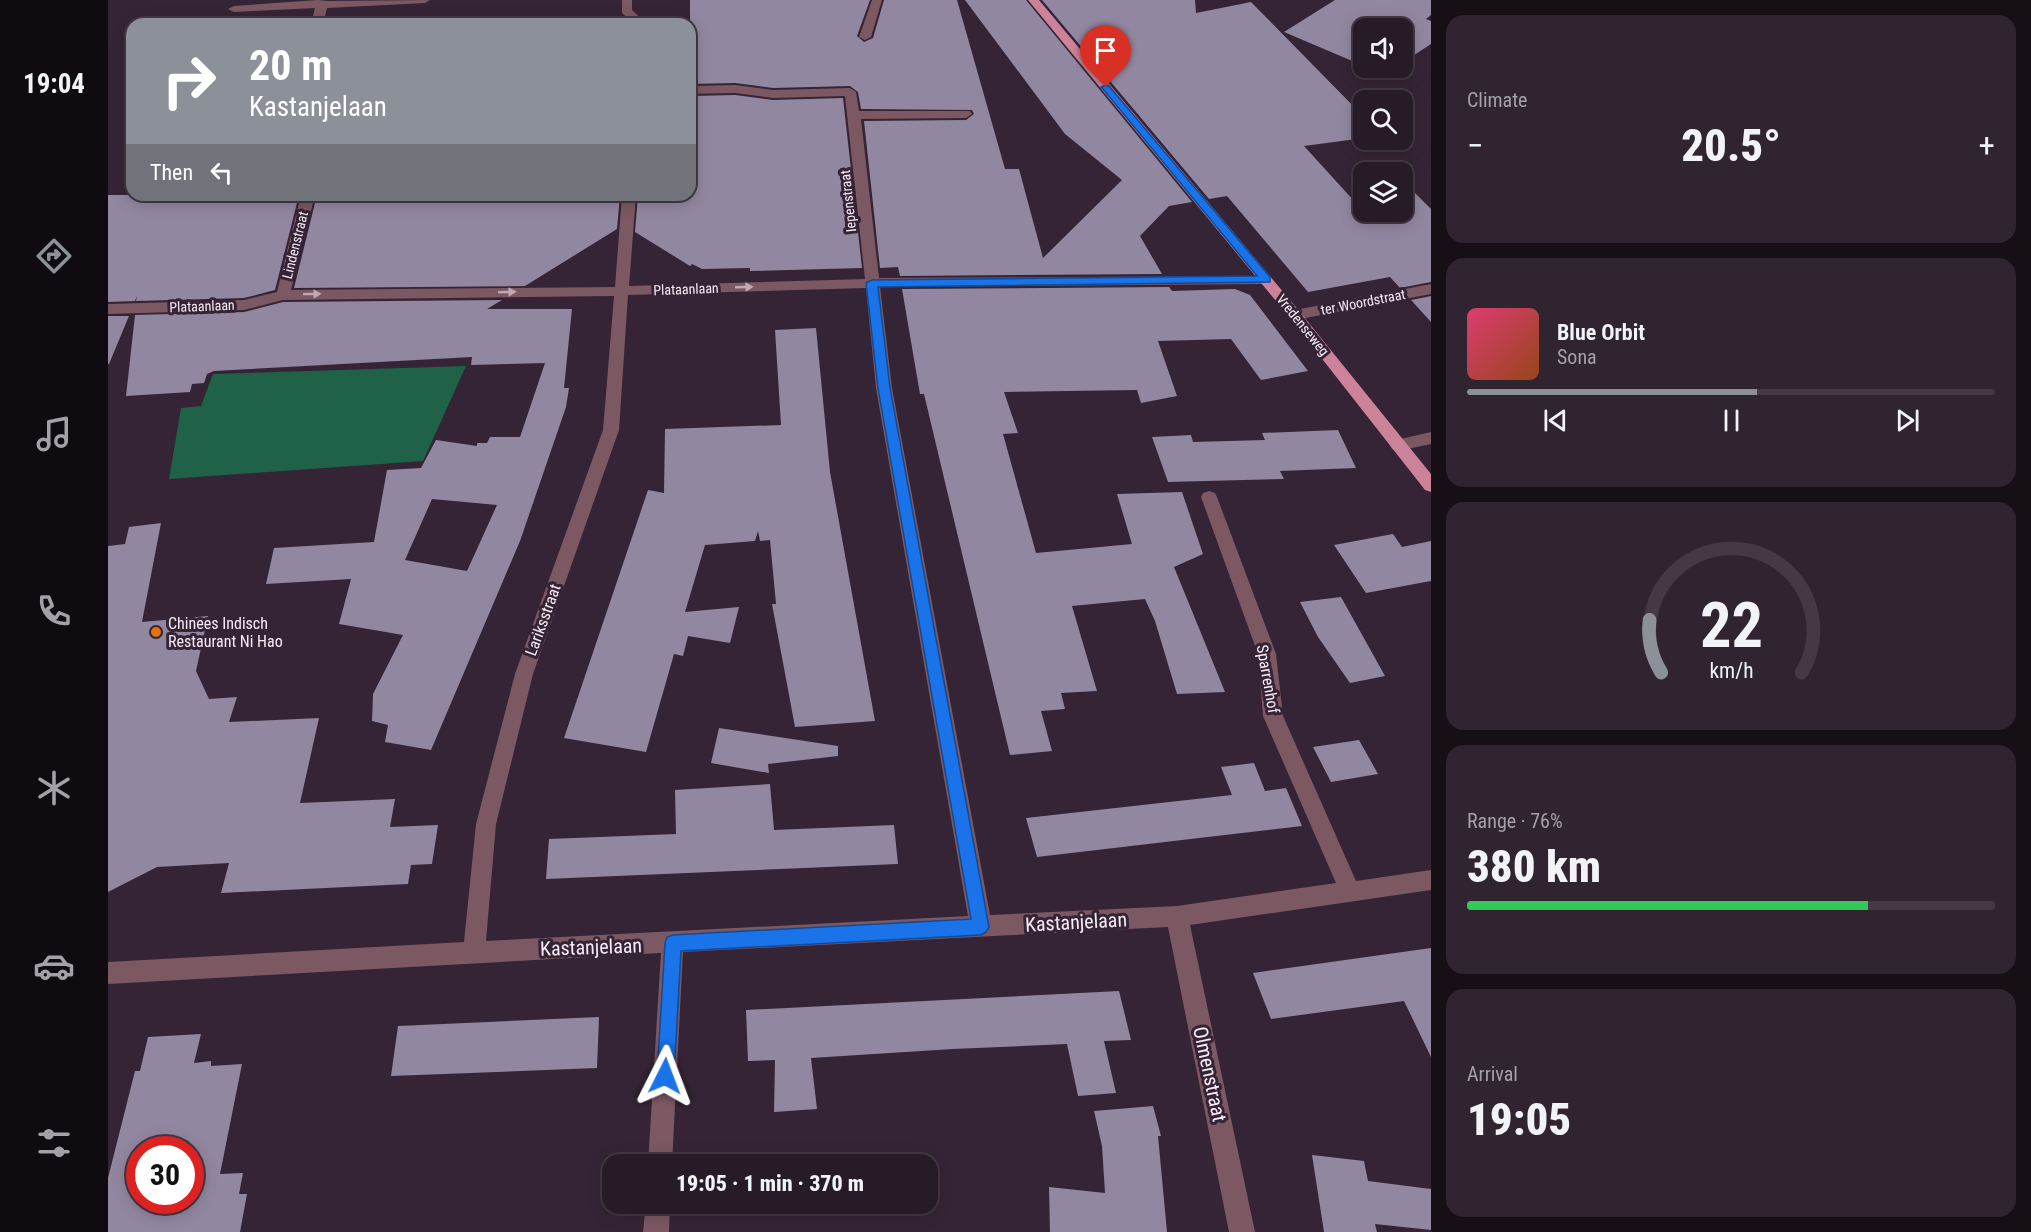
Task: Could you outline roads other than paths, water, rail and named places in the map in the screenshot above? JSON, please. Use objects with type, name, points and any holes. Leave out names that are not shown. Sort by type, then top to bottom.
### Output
[{"type":"main road","name":"Vredenseweg","points":[[1033,0],[1295,315],[1431,486]]},
{"type":"street","points":[[234,9],[323,2],[425,0]]},
{"type":"street","points":[[627,0],[626,11],[634,18]]},
{"type":"street","points":[[865,37],[877,0]]},
{"type":"street","points":[[319,18],[323,2]]},
{"type":"street","name":"Iepenstraat","points":[[696,90],[735,89],[773,94],[850,92],[884,388],[981,927]]},
{"type":"street","points":[[854,115],[966,114]]},
{"type":"street","name":"Lindenstraat","points":[[282,295],[306,201]]},
{"type":"street","name":"Lariksstraat","points":[[474,952],[486,824],[524,674],[611,430],[629,201]]},
{"type":"street","name":"Plataanlaan","points":[[108,309],[244,305],[282,295],[622,291],[872,283],[1266,280]]},
{"type":"street","name":"ter Woordstraat","points":[[1295,315],[1431,289]]},
{"type":"street","points":[[1398,445],[1431,438]]},
{"type":"street","name":"Sparrenhof","points":[[1209,497],[1267,654],[1272,716],[1350,891]]},
{"type":"street","name":"Kastanjelaan","points":[[108,973],[1177,916],[1431,880]]},
{"type":"street","name":"Olmenstraat","points":[[1177,916],[1242,1232]]},
{"type":"street","points":[[661,1154],[673,943]]},
{"type":"street","points":[[656,1232],[657,1214]]},
{"type":"place","name":"Chinees Indisch Restaurant Ni Hao","points":[[156,632]]}]
